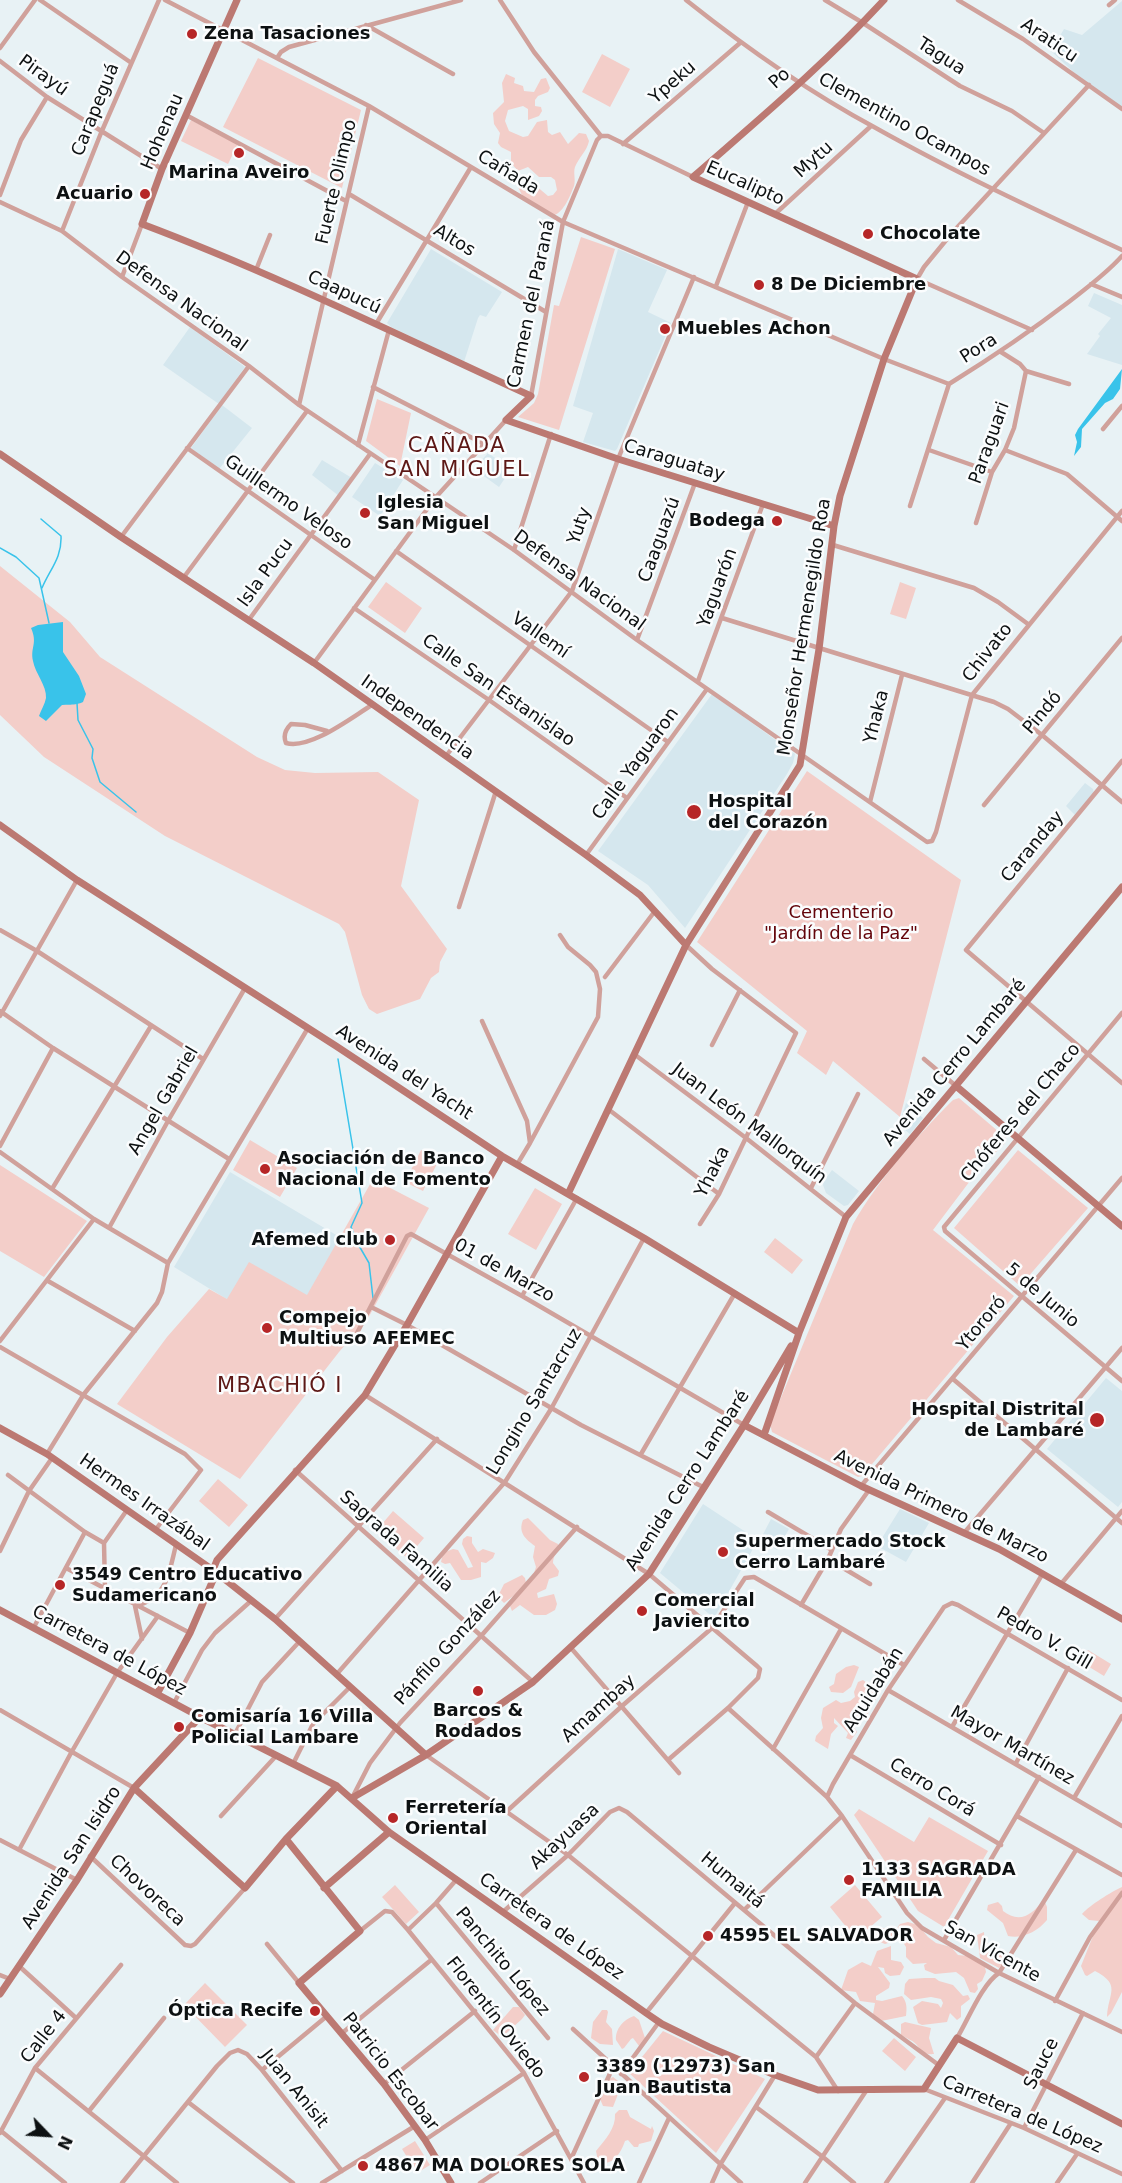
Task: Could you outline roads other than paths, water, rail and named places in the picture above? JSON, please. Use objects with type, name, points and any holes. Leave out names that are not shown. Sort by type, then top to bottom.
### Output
[{"type":"street","points":[[0,48],[35,0]]},
{"type":"street","points":[[40,0],[130,62]]},
{"type":"street","name":"Carapeguá","points":[[62,231],[130,62],[159,0]]},
{"type":"street","name":"Cañada","points":[[165,0],[369,106],[562,222],[949,384]]},
{"type":"street","name":"Hohenau","points":[[123,278],[162,169],[237,0]]},
{"type":"street","points":[[277,58],[289,47],[461,0]]},
{"type":"street","points":[[500,0],[541,61],[602,136]]},
{"type":"street","name":"Clementino Ocampos","points":[[686,0],[740,43],[871,126],[993,189],[1122,250]]},
{"type":"street","name":"Tagua","points":[[825,0],[863,22],[960,86],[1012,111],[1044,133]]},
{"type":"street","name":"Po","points":[[693,177],[800,82],[884,0]]},
{"type":"street","name":"Araticu","points":[[958,0],[1023,39],[1122,109]]},
{"type":"street","points":[[1109,5],[1115,0]]},
{"type":"street","points":[[365,25],[453,74]]},
{"type":"street","name":"Ypeku","points":[[623,144],[740,43]]},
{"type":"street","name":"Pirayú","points":[[0,61],[47,97],[101,133],[162,169]]},
{"type":"street","name":"Monseñor Hermenegildo Roa","points":[[568,1194],[686,945],[800,765],[819,649],[834,526],[842,488],[884,358],[917,279],[952,233],[1089,85]]},
{"type":"street","points":[[0,195],[21,140],[47,97]]},
{"type":"street","name":"Fuerte Olimpo","points":[[298,405],[369,106]]},
{"type":"street","points":[[186,115],[346,201]]},
{"type":"street","name":"Mytu","points":[[775,214],[871,126]]},
{"type":"street","name":"Eucalipto","points":[[602,136],[608,136],[693,177],[1032,330]]},
{"type":"street","name":"Carmen del Paraná","points":[[314,663],[435,497],[531,396],[562,222],[597,140],[602,136]]},
{"type":"street","points":[[376,324],[471,167]]},
{"type":"street","name":"Altos","points":[[349,194],[546,312]]},
{"type":"street","name":"Defensa Nacional","points":[[0,202],[62,231],[123,278],[249,366],[298,405],[514,550],[637,640],[923,840],[932,841]]},
{"type":"street","points":[[716,286],[748,202]]},
{"type":"street","name":"Caapucú","points":[[142,224],[324,299],[531,396]]},
{"type":"street","points":[[256,270],[270,235]]},
{"type":"street","name":"Pora","points":[[909,506],[949,384],[1032,330],[1091,284],[1122,256]]},
{"type":"street","name":"Yuty","points":[[446,756],[572,591],[618,459],[694,277]]},
{"type":"street","points":[[1091,284],[1122,297]]},
{"type":"street","points":[[358,445],[389,330]]},
{"type":"street","points":[[1001,352],[1020,363],[1026,371],[1069,384]]},
{"type":"street","points":[[121,537],[249,366]]},
{"type":"street","name":"Paraguari","points":[[976,523],[992,472],[1014,428],[1026,371]]},
{"type":"street","points":[[374,387],[484,444]]},
{"type":"street","points":[[1103,429],[1122,406]]},
{"type":"street","points":[[184,577],[307,411]]},
{"type":"street","name":"Caraguatay","points":[[507,420],[618,459],[834,526]]},
{"type":"street","points":[[514,550],[551,434]]},
{"type":"street","name":"Guillermo Veloso","points":[[187,448],[375,580]]},
{"type":"street","points":[[929,450],[992,472]]},
{"type":"street","points":[[1005,450],[1067,474],[1120,519]]},
{"type":"street","name":"Independencia","points":[[0,454],[121,537],[314,663],[627,884],[712,969],[796,1034]]},
{"type":"street","name":"Isla Pucu","points":[[248,621],[370,454]]},
{"type":"street","name":"Caaguazú","points":[[637,640],[695,483]]},
{"type":"street","name":"Yaguarón","points":[[698,681],[763,504]]},
{"type":"street","name":"Chivato","points":[[932,841],[972,695],[1028,624],[1120,519],[1122,511]]},
{"type":"street","points":[[833,545],[974,588],[1028,624]]},
{"type":"street","name":"Vallemí","points":[[396,551],[668,742]]},
{"type":"street","name":"Calle San Estanislao","points":[[354,608],[627,798]]},
{"type":"street","points":[[722,618],[972,695],[1008,709],[1122,802]]},
{"type":"street","name":"Pindó","points":[[984,805],[1122,638]]},
{"type":"street","name":"Yhaka","points":[[870,802],[902,675]]},
{"type":"street","name":"Calle Yaguaron","points":[[586,855],[707,689]]},
{"type":"street","points":[[327,731],[291,724],[285,733],[285,740],[292,745],[318,739],[327,731],[372,705]]},
{"type":"street","name":"Caranday","points":[[1026,1001],[966,950],[1122,761]]},
{"type":"street","points":[[459,907],[496,791]]},
{"type":"street","name":"Avenida del Yacht","points":[[0,825],[77,880],[502,1156],[577,1198],[799,1333]]},
{"type":"street","points":[[77,880],[1,1013],[230,1159]]},
{"type":"street","name":"Avenida Cerro Lambaré","points":[[764,1435],[799,1333],[846,1217],[1122,887]]},
{"type":"street","points":[[605,977],[655,910]]},
{"type":"street","points":[[0,930],[37,951],[203,1059]]},
{"type":"street","points":[[518,1163],[598,1017],[600,989],[596,972],[568,947],[560,935]]},
{"type":"street","name":"Angel Gabriel","points":[[109,1228],[203,1059],[246,988]]},
{"type":"street","points":[[712,1045],[740,990]]},
{"type":"street","points":[[1026,1001],[1122,1083]]},
{"type":"street","name":"Chóferes del Chaco","points":[[945,1231],[945,1223],[1122,1013]]},
{"type":"street","points":[[482,1021],[527,1121],[530,1143]]},
{"type":"street","points":[[52,1188],[151,1026]]},
{"type":"street","points":[[0,1551],[29,1491],[84,1394],[157,1304],[162,1293],[168,1263],[308,1028]]},
{"type":"street","name":"Yhaka","points":[[700,1224],[718,1194],[796,1034]]},
{"type":"street","points":[[0,1146],[53,1048]]},
{"type":"street","name":"Juan León Mallorquín","points":[[634,1054],[746,1137],[846,1217]]},
{"type":"street","points":[[924,1059],[1122,1226]]},
{"type":"street","points":[[811,1188],[858,1094]]},
{"type":"street","points":[[608,1109],[718,1194]]},
{"type":"street","points":[[0,1152],[94,1219],[168,1263]]},
{"type":"street","points":[[157,1694],[190,1634],[213,1580],[213,1570],[217,1560],[365,1395],[447,1256],[502,1156]]},
{"type":"street","name":"Ytororó","points":[[861,1486],[1122,1178]]},
{"type":"street","points":[[522,1296],[577,1198]]},
{"type":"street","points":[[0,1341],[94,1219]]},
{"type":"street","name":"5 de Junio","points":[[945,1231],[1122,1381]]},
{"type":"street","name":"01 de Marzo","points":[[357,1333],[407,1236],[414,1236],[744,1425]]},
{"type":"street","name":"Longino Santacruz","points":[[336,1676],[505,1482],[551,1409],[644,1238]]},
{"type":"street","points":[[48,1281],[135,1331]]},
{"type":"street","points":[[641,1454],[735,1293]]},
{"type":"street","points":[[371,1306],[551,1409],[705,1488]]},
{"type":"street","name":"Avenida Cerro Lambaré","points":[[352,1798],[426,1755],[533,1682],[649,1574],[705,1488],[799,1333]]},
{"type":"street","points":[[0,1347],[185,1454],[201,1470],[156,1529]]},
{"type":"street","points":[[964,1533],[1122,1348]]},
{"type":"street","points":[[953,1379],[1122,1523]]},
{"type":"street","points":[[365,1395],[649,1574],[760,1669],[758,1678],[728,1708],[668,1760]]},
{"type":"street","name":"Avenida Primero de Marzo","points":[[744,1425],[869,1490],[964,1533],[1043,1573],[1122,1619]]},
{"type":"street","name":"Hermes Irrazábal","points":[[0,1428],[50,1456],[213,1570],[275,1619],[395,1730],[426,1755]]},
{"type":"street","points":[[275,1619],[437,1439]]},
{"type":"street","name":"Sagrada Familia","points":[[296,1470],[533,1682]]},
{"type":"street","points":[[8,1475],[104,1544]]},
{"type":"street","points":[[869,1490],[842,1529],[801,1605],[904,1665]]},
{"type":"street","points":[[105,1589],[104,1544],[127,1510]]},
{"type":"street","points":[[1061,1584],[1122,1511]]},
{"type":"street","points":[[768,1512],[832,1550]]},
{"type":"street","name":"Pánfilo González","points":[[352,1798],[368,1767],[395,1730],[577,1527]]},
{"type":"street","points":[[34,1627],[85,1532]]},
{"type":"street","points":[[135,1606],[152,1599],[161,1591],[176,1545]]},
{"type":"street","points":[[828,1558],[870,1584]]},
{"type":"street","points":[[66,1568],[190,1634]]},
{"type":"street","points":[[952,1727],[1043,1573]]},
{"type":"street","name":"Amambay","points":[[506,1812],[712,1628],[745,1578],[750,1576],[801,1605]]},
{"type":"street","points":[[174,1703],[202,1650],[252,1600]]},
{"type":"street","name":"Pedro V. Gill","points":[[952,1603],[1122,1700]]},
{"type":"street","name":"Aquidabán","points":[[827,1797],[904,1665],[944,1607],[952,1603]]},
{"type":"street","points":[[135,1606],[142,1639]]},
{"type":"street","name":"Carretera de López","points":[[0,1610],[174,1703],[337,1786],[389,1832],[659,2022],[776,2075],[818,2090],[924,2089],[1011,2122],[1122,2174]]},
{"type":"street","points":[[19,1850],[70,1753],[117,1673],[158,1616]]},
{"type":"street","points":[[773,1749],[841,1629]]},
{"type":"street","points":[[235,1734],[262,1682],[300,1642]]},
{"type":"street","points":[[571,1648],[679,1773]]},
{"type":"street","points":[[1016,1763],[1068,1668]]},
{"type":"street","points":[[293,1764],[311,1727],[349,1688]]},
{"type":"street","name":"Mayor Martínez","points":[[888,1690],[1122,1826]]},
{"type":"street","name":"San Vicente","points":[[728,1708],[827,1797],[907,1913],[922,1928],[999,1973],[1122,2032]]},
{"type":"street","points":[[0,1710],[70,1753],[134,1788],[245,1888],[286,1839],[337,1786]]},
{"type":"street","points":[[1074,1798],[1122,1716]]},
{"type":"street","name":"Avenida San Isidro","points":[[0,1994],[77,1880],[134,1788],[201,1717]]},
{"type":"street","points":[[426,1755],[568,1855],[816,2057],[838,2091]]},
{"type":"street","name":"Cerro Corá","points":[[850,1755],[1001,1845]]},
{"type":"street","points":[[221,1816],[276,1756]]},
{"type":"street","points":[[944,1940],[1039,1777]]},
{"type":"street","name":"Akayuasa","points":[[504,1911],[568,1855],[610,1812],[619,1808]]},
{"type":"street","name":"Humaitá","points":[[619,1808],[627,1812],[855,2003],[940,2066]]},
{"type":"street","points":[[744,1910],[842,1816]]},
{"type":"street","points":[[1017,1816],[1122,1875]]},
{"type":"street","points":[[324,1888],[389,1832]]},
{"type":"street","points":[[267,1944],[299,1983],[360,1931],[286,1839]]},
{"type":"street","points":[[0,1840],[77,1880]]},
{"type":"street","points":[[924,2089],[987,1986],[999,1973],[1076,1850]]},
{"type":"street","name":"Chovoreca","points":[[90,1856],[185,1945],[195,1944],[245,1888]]},
{"type":"street","points":[[408,1930],[457,1879]]},
{"type":"street","points":[[1055,2001],[1090,1937],[1122,1893]]},
{"type":"street","name":"Panchito López","points":[[436,1903],[548,2038]]},
{"type":"street","points":[[646,2013],[735,1903]]},
{"type":"street","name":"Florentín Oviedo","points":[[360,1931],[385,1911],[388,1911],[408,1930],[524,2073],[584,2183]]},
{"type":"street","points":[[341,2034],[431,1960]]},
{"type":"street","name":"Calle 4","points":[[1,2132],[35,2068],[121,1965]]},
{"type":"street","points":[[19,1966],[76,2018]]},
{"type":"street","points":[[0,1975],[10,1979]]},
{"type":"street","name":"Patricio Escobar","points":[[299,1983],[384,2084],[425,2140],[450,2183]]},
{"type":"street","points":[[816,2057],[855,2003]]},
{"type":"street","points":[[384,2084],[475,2011]]},
{"type":"street","name":"Sauce","points":[[1024,2128],[1083,2013]]},
{"type":"street","points":[[262,2070],[327,2016]]},
{"type":"street","points":[[89,2111],[164,2018]]},
{"type":"street","points":[[621,2074],[659,2022]]},
{"type":"street","points":[[573,2029],[741,2183]]},
{"type":"street","points":[[957,2038],[1122,2124]]},
{"type":"street","name":"Juan Anisit","points":[[188,2102],[230,2053],[238,2050],[248,2054],[342,2171]]},
{"type":"street","points":[[571,2159],[613,2067]]},
{"type":"street","points":[[35,2068],[177,2183]]},
{"type":"street","points":[[425,2140],[524,2073]]},
{"type":"street","points":[[712,2183],[720,2165],[776,2075]]},
{"type":"street","points":[[805,2183],[866,2091]]},
{"type":"street","points":[[886,2183],[945,2098]]},
{"type":"street","points":[[122,2183],[188,2102],[293,2183]]},
{"type":"street","points":[[756,2107],[854,2183]]},
{"type":"street","points":[[639,2183],[669,2118]]},
{"type":"street","points":[[972,2183],[1011,2122]]},
{"type":"street","points":[[322,2183],[415,2126]]},
{"type":"street","points":[[480,2183],[557,2131]]},
{"type":"street","points":[[1,2132],[65,2183]]},
{"type":"street","points":[[1057,2183],[1077,2154]]},
{"type":"water","points":[[1122,369],[1120,389],[1113,399],[1105,403],[1082,429],[1081,447],[1074,456],[1077,442],[1075,435],[1078,429]]},
{"type":"water","points":[[63,622],[63,652],[79,676],[86,694],[83,702],[62,705],[46,721],[39,716],[46,693],[33,661],[34,638],[31,628]]},
{"type":"waterway","points":[[41,519],[61,536],[58,557],[42,588]]},
{"type":"waterway","points":[[0,548],[16,557],[39,578],[49,623]]},
{"type":"waterway","points":[[77,703],[78,720],[93,749],[92,758],[100,782],[136,812]]},
{"type":"waterway","points":[[338,1059],[362,1203],[351,1227],[369,1263],[373,1298]]},
{"type":"place","name":"Zena Tasaciones","points":[[192,34]]},
{"type":"place","name":"Marina Aveiro","points":[[239,153]]},
{"type":"place","name":"Acuario","points":[[145,194]]},
{"type":"place","name":"Chocolate","points":[[868,234]]},
{"type":"place","name":"8 De Diciembre","points":[[759,285]]},
{"type":"place","name":"Muebles Achon","points":[[665,329]]},
{"type":"place","name":"Iglesia San Miguel","points":[[365,513]]},
{"type":"place","name":"Bodega","points":[[777,521]]},
{"type":"place","name":"Hospital del Corazón","points":[[694,812]]},
{"type":"place","name":"Asociación de Banco Nacional de Fomento","points":[[265,1169]]},
{"type":"place","name":"Afemed club","points":[[390,1240]]},
{"type":"place","name":"Compejo Multiuso AFEMEC","points":[[267,1328]]},
{"type":"place","name":"Hospital Distrital de Lambaré","points":[[1097,1420]]},
{"type":"place","name":"Supermercado Stock Cerro Lambaré","points":[[723,1552]]},
{"type":"place","name":"3549 Centro Educativo Sudamericano","points":[[60,1585]]},
{"type":"place","name":"Comercial Javiercito","points":[[642,1611]]},
{"type":"place","name":"Barcos & Rodados","points":[[478,1691]]},
{"type":"place","name":"Comisaría 16 Villa Policial Lambare","points":[[179,1727]]},
{"type":"place","name":"Ferretería Oriental","points":[[393,1818]]},
{"type":"place","name":"1133 SAGRADA FAMILIA","points":[[849,1880]]},
{"type":"place","name":"4595 EL SALVADOR","points":[[708,1936]]},
{"type":"place","name":"Óptica Recife","points":[[315,2011]]},
{"type":"place","name":"3389 (12973) San Juan Bautista","points":[[584,2077]]},
{"type":"place","name":"4867 MA DOLORES SOLA","points":[[363,2166]]},
{"type":"district","name":"CAÑADA SAN MIGUEL","points":[[457,459]]},
{"type":"district","name":"MBACHIÓ I","points":[[280,1387]]},
{"type":"park label","name":"Cementerio \"Jardín de la Paz\"","points":[[841,923]]}]
